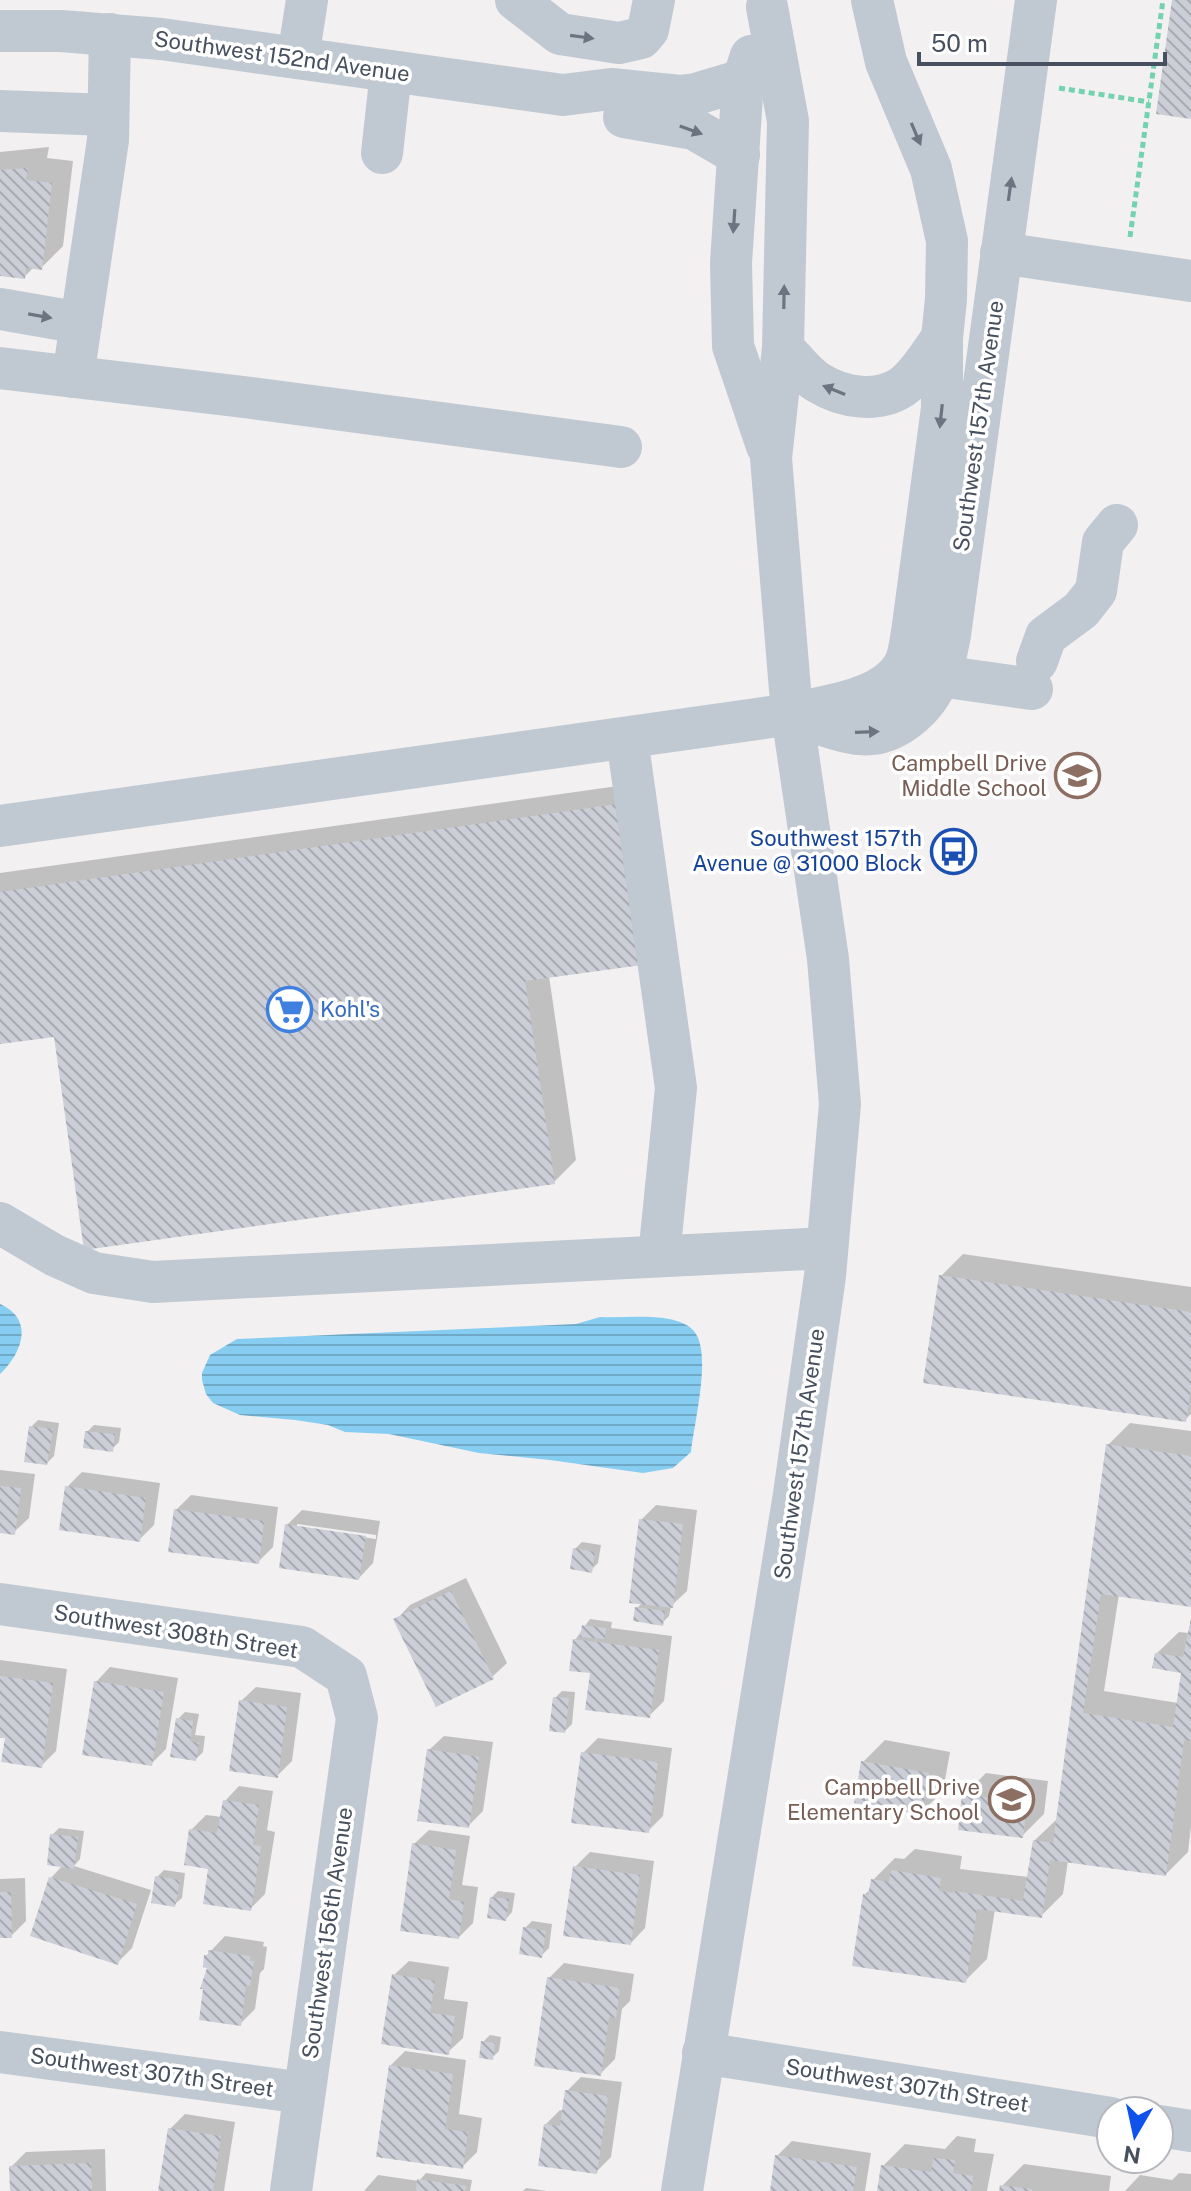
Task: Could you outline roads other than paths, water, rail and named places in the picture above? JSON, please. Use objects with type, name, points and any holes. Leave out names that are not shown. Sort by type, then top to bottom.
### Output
[{"type":"street","points":[[298,58],[307,0]]},
{"type":"street","points":[[516,0],[560,34],[619,43],[641,38],[648,30],[654,0]]},
{"type":"street","name":"Southwest 157th Avenue","points":[[792,714],[872,692],[895,676],[906,661],[942,408],[947,241],[942,210],[931,169],[886,62],[872,0]]},
{"type":"street","name":"Southwest 157th Avenue","points":[[792,714],[859,734],[886,731],[907,720],[928,699],[940,676],[950,635],[1036,0]]},
{"type":"street","name":"Southwest 157th Avenue","points":[[768,3],[743,80],[731,263],[733,346],[771,458]]},
{"type":"street","name":"Southwest 157th Avenue","points":[[682,2191],[794,1494],[827,1248],[840,1104],[828,959],[792,714],[771,458],[783,348],[788,121],[768,3]]},
{"type":"street","name":"Southwest 152nd Avenue","points":[[0,31],[62,15],[110,34],[563,95],[611,89],[680,96],[743,80]]},
{"type":"street","points":[[73,377],[108,140],[110,34]]},
{"type":"street","points":[[382,153],[391,72]]},
{"type":"street","name":"Southwest 152nd Avenue","points":[[563,95],[610,115],[694,129],[739,155]]},
{"type":"street","points":[[0,111],[108,115]]},
{"type":"street","points":[[1001,253],[1191,281]]},
{"type":"street","points":[[0,309],[81,323]]},
{"type":"street","points":[[783,348],[817,383],[849,395],[876,397],[902,387],[942,338]]},
{"type":"street","points":[[0,368],[621,447]]},
{"type":"street","points":[[940,676],[1034,675],[1046,636],[1081,610],[1096,591],[1103,542],[1117,525]]},
{"type":"street","points":[[0,826],[792,714]]},
{"type":"street","points":[[627,738],[676,1088],[659,1256]]},
{"type":"street","points":[[0,1223],[54,1255],[94,1273],[153,1282],[827,1248]]},
{"type":"street","name":"Southwest 308th Street","points":[[0,1604],[302,1647],[346,1676]]},
{"type":"street","name":"Southwest 156th Avenue","points":[[291,2191],[357,1718],[346,1676]]},
{"type":"street","name":"Southwest 307th Street","points":[[0,2052],[304,2093]]},
{"type":"street","name":"Southwest 307th Street","points":[[703,2053],[1095,2115]]},
{"type":"water","points":[[0,1304],[18,1318],[21,1336],[14,1356],[0,1374]]},
{"type":"water","points":[[600,1317],[669,1319],[681,1322],[696,1334],[702,1374],[691,1452],[673,1468],[643,1473],[479,1453],[389,1434],[345,1432],[328,1425],[240,1415],[213,1403],[206,1394],[202,1380],[210,1355],[237,1339],[576,1324]]},
{"type":"place","name":"Campbell Drive Middle School","points":[[1078,776]]},
{"type":"place","name":"Southwest 157th Avenue @ 31000 Block","points":[[953,851]]},
{"type":"place","name":"Kohl's","points":[[289,1009]]},
{"type":"place","name":"Campbell Drive Elementary School","points":[[1011,1800]]}]
